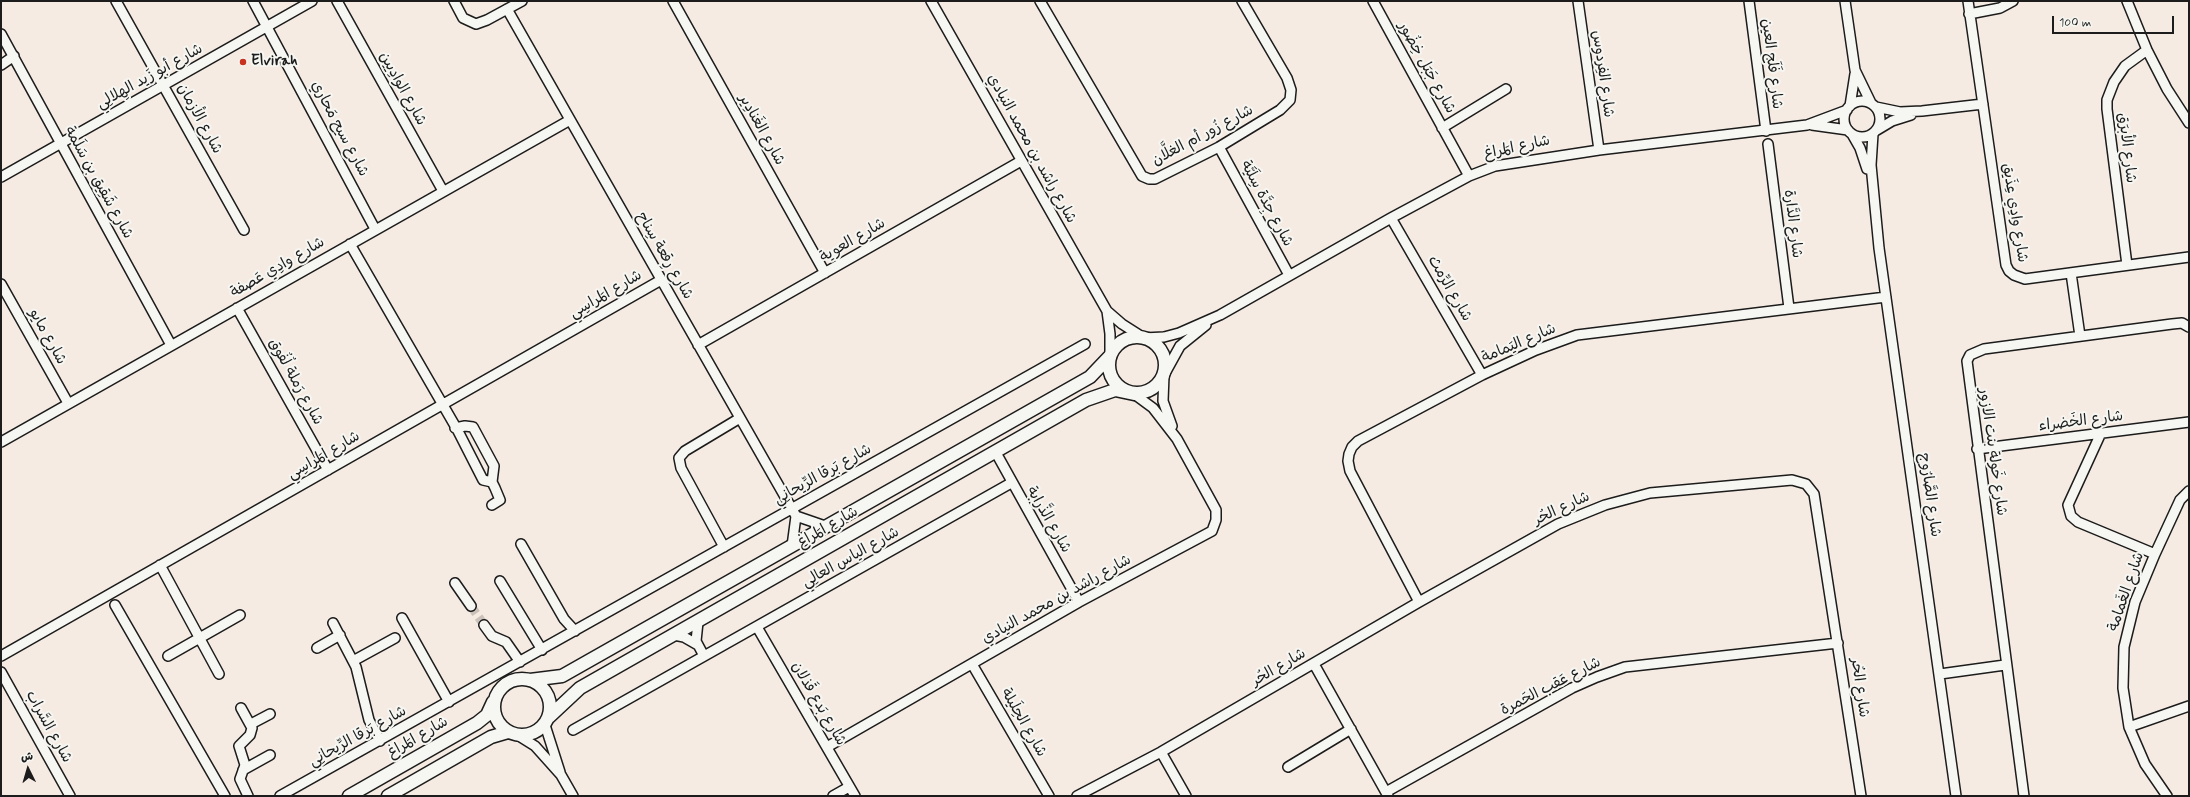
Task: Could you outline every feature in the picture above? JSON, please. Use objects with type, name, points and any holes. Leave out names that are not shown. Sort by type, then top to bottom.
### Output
[{"type":"street","name":"شارع الأزمان","points":[[116,1],[244,230]]},
{"type":"street","name":"شارع سيح مَحاري","points":[[253,1],[268,26],[376,229]]},
{"type":"street","name":"شارع أبو زَيد الهِلالِي","points":[[1,177],[312,1]]},
{"type":"street","name":"شارع الوادِيين","points":[[337,1],[443,191]]},
{"type":"street","points":[[454,1],[463,18],[476,24],[522,1]]},
{"type":"street","name":"شارع الغَنادِير","points":[[673,1],[825,273]]},
{"type":"street","name":"شارع راشد بن محمد النيادي","points":[[931,1],[1106,311],[1110,334],[1110,356]]},
{"type":"street","name":"شارع زُور أم الغلَّان","points":[[1040,1],[1142,176],[1155,179],[1219,147],[1280,110],[1290,100],[1291,90],[1287,78],[1242,1]]},
{"type":"street","name":"شارع جَبَل خِضُور","points":[[1373,1],[1469,176]]},
{"type":"street","name":"شارع الفِردوس","points":[[1578,1],[1599,150]]},
{"type":"street","name":"شارع فَلَج العين","points":[[1749,1],[1766,131]]},
{"type":"street","points":[[1845,1],[1855,70],[1849,108],[1844,120],[1850,132],[1863,137],[1875,132],[1892,121],[1922,111]]},
{"type":"street","name":"شارع وادِي عِذَيق","points":[[1968,1],[2006,265],[2009,271],[2014,275],[2025,279],[2189,257]]},
{"type":"street","points":[[1970,14],[2000,8],[2013,1]]},
{"type":"street","points":[[2127,1],[2147,50],[2167,89],[2188,121]]},
{"type":"street","name":"شارع رِقعة سِناح","points":[[507,9],[794,513]]},
{"type":"street","name":"شارع شَقِيق بن سَلَمة","points":[[1,34],[171,345]]},
{"type":"street","name":"شارع الأبرَق","points":[[2127,265],[2107,100],[2114,82],[2125,66],[2147,50]]},
{"type":"street","points":[[1,66],[14,56]]},
{"type":"street","points":[[1855,70],[1880,118],[1875,132]]},
{"type":"street","name":"شارع جَبَل خِضُور","points":[[1442,128],[1506,89]]},
{"type":"street","points":[[1849,108],[1860,101],[1900,112],[1983,104]]},
{"type":"street","name":"شارع المَراغ","points":[[1144,338],[1164,337],[1179,333],[1220,315],[1391,218],[1469,176],[1495,166],[1599,150],[1807,125],[1849,108]]},
{"type":"street","name":"شارع وادِي عَصفة","points":[[1,442],[570,120]]},
{"type":"street","name":"شارع المَراغ","points":[[1807,125],[1850,132]]},
{"type":"street","name":"شارع الصَّارُوج","points":[[1850,132],[1864,158],[1873,198]]},
{"type":"street","name":"شارع الصَّارُوج","points":[[1875,132],[1871,153],[1873,198],[1956,796]]},
{"type":"street","name":"شارع الدَّارة","points":[[1768,144],[1789,308]]},
{"type":"street","name":"شارع جِدَّة سِلَيَّة","points":[[1219,147],[1289,275]]},
{"type":"street","name":"شارع العوية","points":[[698,345],[1021,161]]},
{"type":"street","name":"شارع الرِّمث","points":[[1391,218],[1482,375]]},
{"type":"street","points":[[350,244],[456,428],[482,480],[492,482]]},
{"type":"street","points":[[2071,273],[2080,336]]},
{"type":"street","name":"شارع المَراسِي","points":[[1,656],[661,280]]},
{"type":"street","name":"شارع مايو","points":[[1,284],[68,403]]},
{"type":"street","name":"شارع اليَمامة","points":[[1419,602],[1355,481],[1348,461],[1352,448],[1358,441],[1482,375],[1536,350],[1578,336],[1789,308],[1886,297]]},
{"type":"street","name":"شارع رَملة لُفُوق","points":[[237,308],[328,470]]},
{"type":"street","name":"شارع راشد بن محمد النيادي","points":[[1106,311],[1122,324],[1144,338]]},
{"type":"street","name":"شارع المَراغ","points":[[1164,375],[1180,346],[1220,315]]},
{"type":"street","name":"شارع خَولة بنت الازور","points":[[2024,796],[2005,665],[1967,361],[1970,356],[1984,349],[2172,324],[2182,324],[2189,327]]},
{"type":"street","points":[[1134,337],[1144,338],[1155,343],[1162,352],[1166,363],[1164,375],[1157,386],[1146,392],[1134,394],[1124,391],[1116,385],[1109,371],[1110,356],[1115,347],[1124,340],[1134,337]]},
{"type":"street","name":"شارع بَرقا الرِّيحانِي","points":[[280,796],[724,547],[794,513],[1085,344]]},
{"type":"street","name":"شارع المَراغ","points":[[530,680],[562,676],[1090,377],[1110,356]]},
{"type":"street","name":"شارع راشد بن محمد النيادي","points":[[1164,375],[1164,401],[1177,439]]},
{"type":"street","name":"شارع المَراغ","points":[[547,721],[580,688],[674,636],[1086,400],[1115,390],[1134,394]]},
{"type":"street","name":"شارع راشد بن محمد النيادي","points":[[827,747],[1079,602],[1212,532],[1216,520],[1216,510],[1177,439],[1154,408],[1134,394]]},
{"type":"street","points":[[724,547],[681,468],[679,458],[685,450],[740,418]]},
{"type":"street","name":"شارع الخَضراء","points":[[1977,449],[2189,422]]},
{"type":"street","points":[[456,428],[465,426],[473,427],[494,466],[492,482],[500,500],[492,505]]},
{"type":"street","points":[[2101,433],[2068,505],[2071,516],[2078,522],[2155,554]]},
{"type":"street","name":"شارع الذَّرابة","points":[[995,452],[1011,484],[1079,602]]},
{"type":"street","name":"شارع الحُر","points":[[1077,796],[1161,752],[1419,602],[1558,524],[1605,504],[1650,493],[1800,481],[1806,484],[1814,494],[1861,796]]},
{"type":"street","name":"شارع الياس العالِي","points":[[573,730],[1011,484]]},
{"type":"street","name":"شارع الغَمامة","points":[[2167,796],[2145,764],[2129,727],[2123,688],[2124,647],[2135,602],[2155,554],[2180,500],[2189,491]]},
{"type":"street","points":[[792,546],[794,513],[825,526]]},
{"type":"street","points":[[521,544],[561,615],[575,631]]},
{"type":"street","points":[[160,565],[219,674]]},
{"type":"street","points":[[500,580],[542,650]]},
{"type":"street","points":[[455,583],[471,606]]},
{"type":"street","points":[[114,605],[225,796]]},
{"type":"street","points":[[168,656],[240,616]]},
{"type":"street","points":[[402,618],[449,702]]},
{"type":"street","points":[[698,622],[696,631],[698,645],[704,656]]},
{"type":"street","points":[[333,623],[354,661],[364,694],[369,720],[380,741]]},
{"type":"street","points":[[484,625],[492,636],[506,642],[520,662]]},
{"type":"street","name":"شارع بَدع قَذلان","points":[[757,627],[854,796]]},
{"type":"street","points":[[318,648],[340,635]]},
{"type":"street","points":[[674,636],[684,637],[698,645]]},
{"type":"street","points":[[354,661],[395,638]]},
{"type":"street","name":"شارع عَقب الحَمرة","points":[[1387,794],[1572,688],[1597,677],[1625,668],[1838,643]]},
{"type":"street","name":"شارع الحِلَيلة","points":[[972,664],[1049,796]]},
{"type":"street","points":[[1314,664],[1387,794]]},
{"type":"street","points":[[1940,674],[2005,665]]},
{"type":"street","name":"شارع السَّراب","points":[[1,672],[70,796]]},
{"type":"street","points":[[561,775],[547,721],[550,698],[545,690],[530,680],[521,679],[508,683],[498,691],[495,699],[494,708],[500,726],[535,746],[561,775],[573,796]]},
{"type":"street","name":"شارع المَراغ","points":[[349,796],[477,723],[487,715],[495,699]]},
{"type":"street","points":[[2129,727],[2189,706]]},
{"type":"street","points":[[241,708],[251,724],[250,735],[239,746],[245,760],[240,779],[248,796]]},
{"type":"street","points":[[251,724],[270,714]]},
{"type":"street","points":[[388,796],[491,737],[514,734],[529,735],[538,731],[547,721]]},
{"type":"street","points":[[1288,767],[1351,729]]},
{"type":"street","points":[[1161,752],[1186,796]]},
{"type":"street","points":[[243,770],[270,755]]},
{"type":"street","points":[[833,796],[850,787]]},
{"type":"tunnel","points":[[471,606],[484,625]]},
{"type":"place","name":"Elvirah","points":[[243,62]]}]
